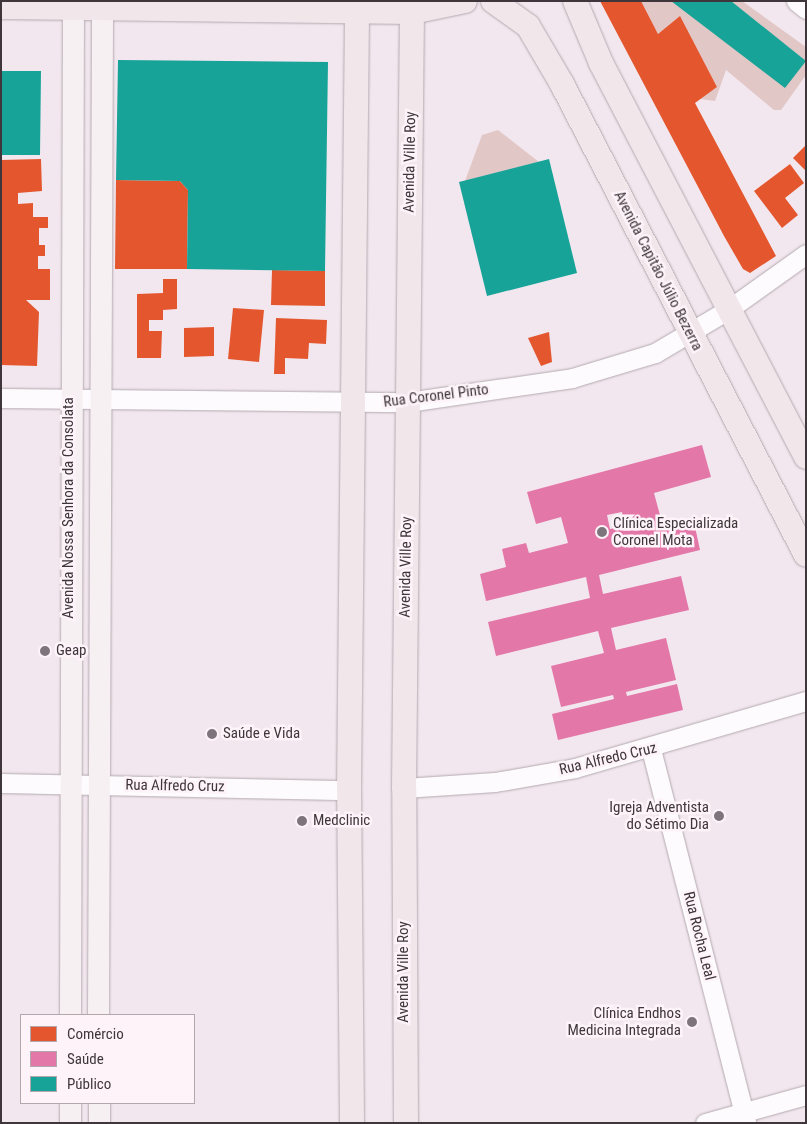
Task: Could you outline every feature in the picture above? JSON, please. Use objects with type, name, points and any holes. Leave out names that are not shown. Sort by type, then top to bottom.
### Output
[{"type":"main road","points":[[1,7],[101,4],[412,12],[465,1]]},
{"type":"main road","name":"Avenida Capitão Júlio Bezerra","points":[[493,1],[528,26],[806,555]]},
{"type":"main road","points":[[574,1],[729,309],[806,457]]},
{"type":"main road","name":"Avenida Nossa Senhora da Consolata","points":[[70,1014],[69,401],[75,4]]},
{"type":"main road","name":"Avenida Nossa Senhora da Consolata","points":[[98,1014],[96,784],[101,4]]},
{"type":"main road","points":[[352,1123],[348,790],[357,12]]},
{"type":"main road","name":"Avenida Ville Roy","points":[[406,1123],[404,788],[412,12]]},
{"type":"main road","points":[[70,1104],[70,1123]]},
{"type":"main road","points":[[99,1104],[99,1123]]},
{"type":"street","points":[[796,1],[806,8]]},
{"type":"street","name":"Rua Coronel Pinto","points":[[1,398],[69,401],[99,399],[353,404],[408,402],[572,378],[655,353],[690,334],[729,309],[806,254]]},
{"type":"street","name":"Rua Alfredo Cruz","points":[[404,788],[495,782],[651,750],[806,701]]},
{"type":"street","name":"Rua Rocha Leal","points":[[651,750],[745,1119]]},
{"type":"street","name":"Rua Alfredo Cruz","points":[[1,783],[348,790]]},
{"type":"street","points":[[706,1123],[745,1119],[806,1095]]},
{"type":"shaded area","points":[[641,1],[742,1],[806,47],[806,75],[781,110],[774,110],[726,70],[715,101],[700,99],[717,87],[680,17],[658,34]]},
{"type":"shaded area","points":[[498,130],[539,162],[465,181],[482,135]]},
{"type":"building: Comércio","points":[[600,1],[641,1],[658,34],[680,16],[717,87],[695,103],[776,256],[750,273],[743,269],[724,236]]},
{"type":"building: Comércio","points":[[806,145],[806,171],[793,158]]},
{"type":"building: Comércio","points":[[41,159],[42,191],[18,193],[18,204],[33,203],[33,217],[48,217],[48,228],[39,228],[39,245],[45,245],[45,256],[38,256],[38,269],[50,269],[50,300],[26,300],[39,312],[37,366],[1,365],[1,160]]},
{"type":"building: Comércio","points":[[790,164],[804,183],[785,198],[798,215],[782,228],[754,191]]},
{"type":"building: Comércio","points":[[116,180],[180,181],[188,190],[187,269],[115,269]]},
{"type":"building: Comércio","points":[[272,270],[325,271],[325,306],[271,305]]},
{"type":"building: Comércio","points":[[163,279],[177,279],[177,309],[163,310],[163,320],[149,320],[149,331],[162,331],[161,358],[137,358],[137,294],[163,293]]},
{"type":"building: Comércio","points":[[233,308],[264,310],[259,362],[228,359]]},
{"type":"building: Comércio","points":[[276,318],[327,320],[326,344],[309,343],[308,359],[285,358],[285,374],[274,374]]},
{"type":"building: Comércio","points":[[214,327],[214,356],[184,357],[184,328]]},
{"type":"building: Comércio","points":[[549,332],[552,362],[541,366],[528,338]]},
{"type":"building: Saúde","points":[[702,445],[711,477],[654,493],[664,530],[694,522],[700,550],[599,575],[603,594],[681,576],[689,610],[611,628],[616,650],[666,638],[676,680],[626,692],[627,696],[677,684],[683,710],[558,740],[552,714],[614,699],[613,695],[561,707],[551,666],[604,653],[598,631],[496,656],[488,622],[590,598],[586,577],[486,601],[480,574],[506,567],[502,549],[526,543],[529,553],[568,543],[561,517],[536,524],[527,492]],"holes":[[[622,512],[624,526],[610,529],[607,515]]]},
{"type":"building: Público","points":[[671,1],[731,1],[806,61],[785,88]]},
{"type":"building: Público","points":[[118,60],[328,62],[325,271],[187,269],[188,190],[180,181],[116,180]]},
{"type":"building: Público","points":[[1,71],[41,71],[40,155],[1,155]]},
{"type":"building: Público","points":[[549,159],[577,273],[487,296],[459,182]]},
{"type":"place","name":"Clínica Especializada Coronel Mota","points":[[602,532]]},
{"type":"place","name":"Geap","points":[[45,651]]},
{"type":"place","name":"Saúde e Vida","points":[[212,734]]},
{"type":"place","name":"Igreja Adventista do Sétimo Dia","points":[[719,816]]},
{"type":"place","name":"Medclinic","points":[[302,821]]},
{"type":"place","name":"Clínica Endhos Medicina Integrada","points":[[692,1022]]}]
